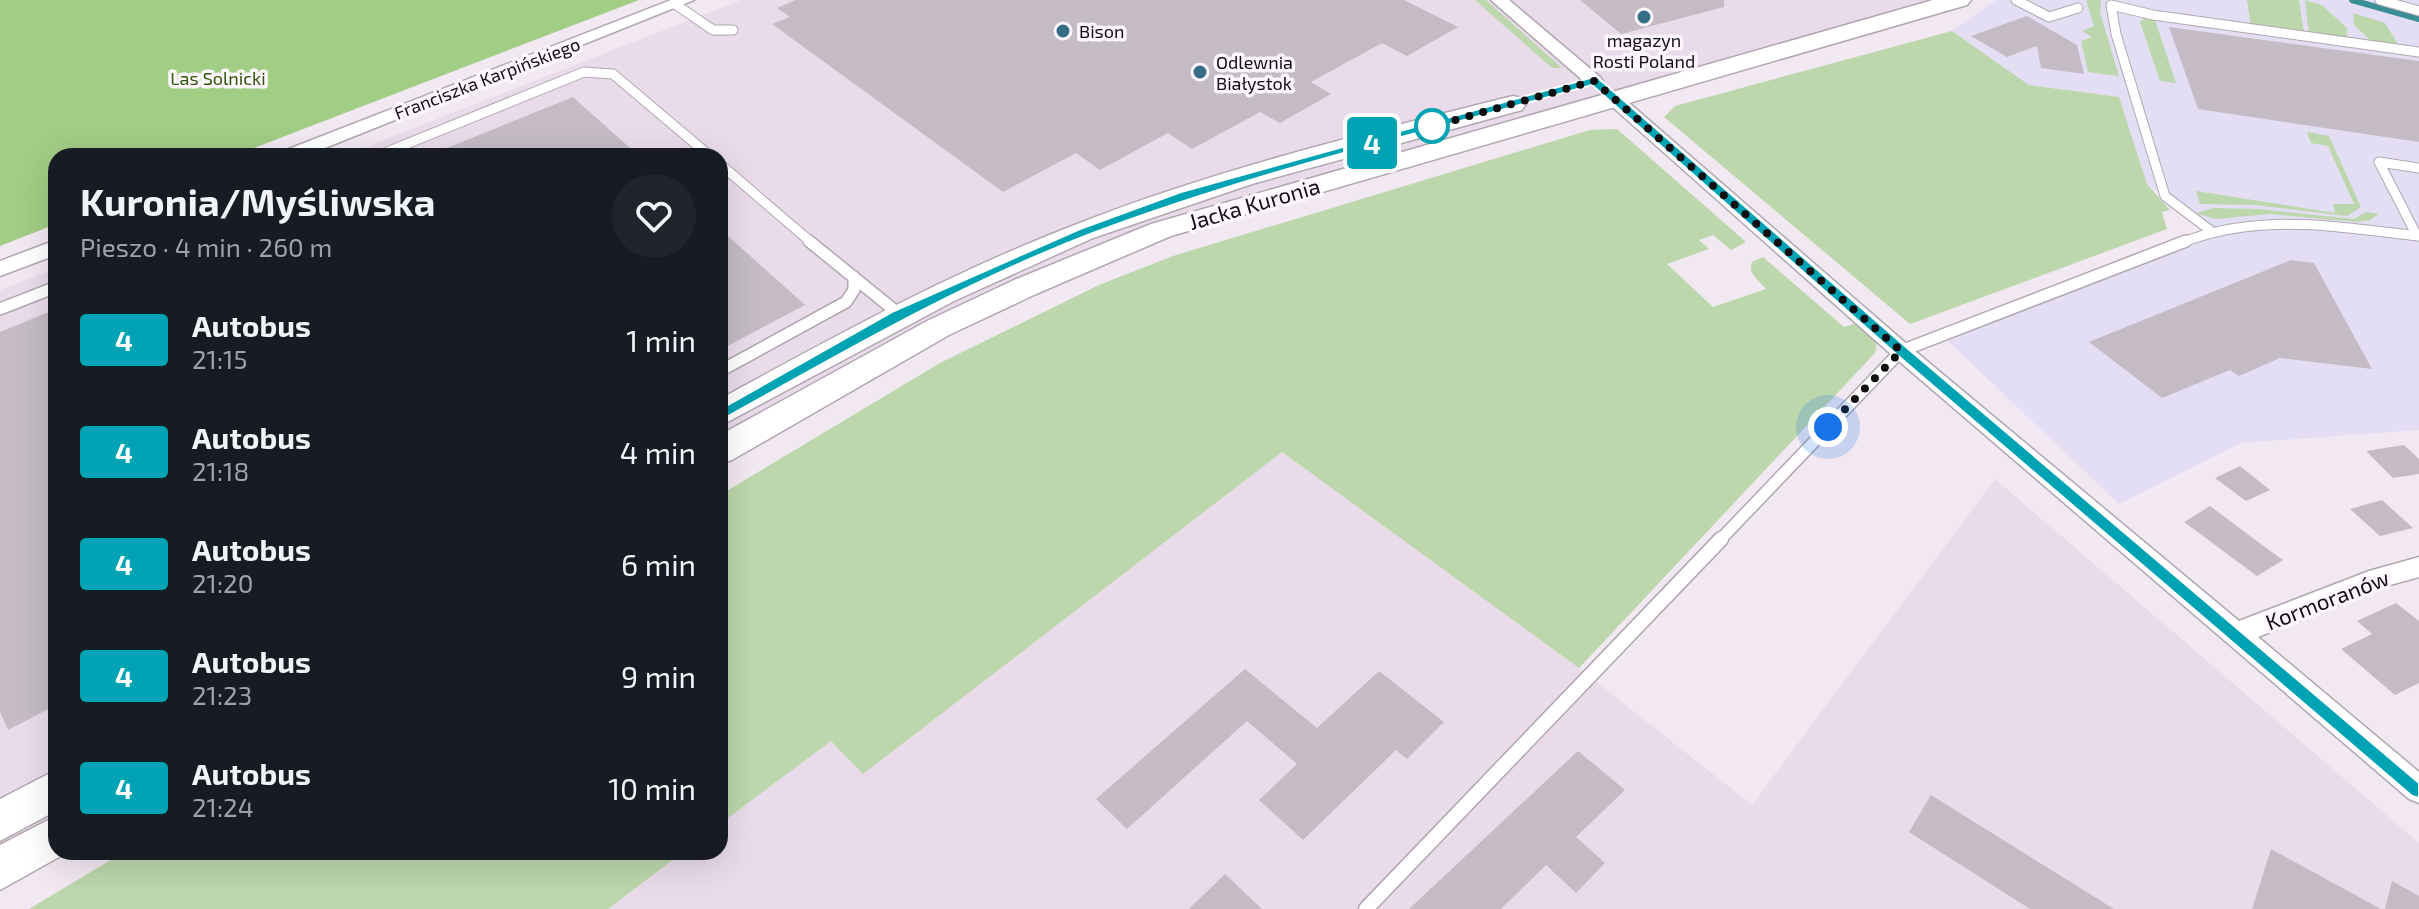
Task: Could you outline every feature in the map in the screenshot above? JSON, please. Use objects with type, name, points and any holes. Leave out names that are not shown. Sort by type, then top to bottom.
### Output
[{"type":"main road","name":"Jacka Kuronia","points":[[728,446],[938,328],[1025,287],[1161,230],[1889,0]]},
{"type":"main road","name":"Jacka Kuronia","points":[[728,410],[899,314],[1084,232],[1185,195],[1959,0]]},
{"type":"main road","points":[[0,821],[48,794]]},
{"type":"main road","points":[[0,869],[48,841]]},
{"type":"street","points":[[1499,0],[1901,351],[2419,790]]},
{"type":"street","name":"Franciszka Karpińskiego","points":[[308,148],[681,2]]},
{"type":"street","points":[[0,269],[48,250]]},
{"type":"street","name":"Kormoranów","points":[[2236,634],[2378,578],[2419,567]]},
{"type":"lane","points":[[2016,0],[2049,17],[2078,8]]},
{"type":"lane","points":[[2380,0],[2419,11]]},
{"type":"lane","points":[[681,2],[713,30],[733,30]]},
{"type":"lane","points":[[2211,231],[2165,196],[2116,34],[2111,2],[2153,15],[2419,52]]},
{"type":"lane","points":[[397,148],[584,72],[598,71],[613,74],[701,148]]},
{"type":"lane","points":[[2418,236],[2379,162],[2419,168]]},
{"type":"lane","points":[[728,171],[899,314]]},
{"type":"lane","points":[[1366,909],[1901,351],[2211,231],[2275,221],[2418,236]]},
{"type":"lane","points":[[728,367],[846,302],[854,290],[854,277]]},
{"type":"lane","points":[[0,309],[48,290]]},
{"type":"shaded area","points":[[741,0],[1952,0],[1159,228],[728,444],[728,148],[363,148]]},
{"type":"shaded area","points":[[1996,0],[2419,0],[2419,430],[2241,443],[2119,504],[1946,339],[2218,235],[2147,184],[2119,97],[2029,85],[1952,31]]},
{"type":"shaded area","points":[[48,271],[48,839],[0,867],[0,290]]},
{"type":"shaded area","points":[[1282,452],[1579,668],[1752,805],[1995,479],[2419,843],[2419,909],[608,909],[672,860],[728,860],[728,818],[831,740],[864,773]]},
{"type":"green space","name":"Las Solnicki","points":[[0,0],[639,0],[254,148],[48,148],[48,227],[0,246]]},
{"type":"green space","points":[[1475,0],[1486,0],[1562,68],[1552,68]]},
{"type":"green space","points":[[2086,0],[2101,0],[2100,12],[2119,76],[2088,72],[2081,41],[2092,37],[2082,31],[2094,26]]},
{"type":"green space","points":[[2247,0],[2299,0],[2304,33],[2251,26]]},
{"type":"green space","points":[[2305,0],[2322,5],[2347,28],[2347,38],[2309,34]]},
{"type":"green space","points":[[2353,13],[2385,23],[2399,46],[2372,42],[2354,25]]},
{"type":"green space","points":[[2145,17],[2155,20],[2176,83],[2160,81],[2140,22]]},
{"type":"green space","points":[[1952,31],[2029,85],[2119,97],[2147,184],[2170,210],[2162,212],[2167,229],[1910,324],[1664,117],[1675,106]]},
{"type":"green space","points":[[1617,129],[1746,242],[1731,250],[1713,235],[1699,240],[1709,249],[1667,264],[1713,307],[1766,289],[1751,270],[1752,262],[1763,257],[1844,327],[1857,323],[1869,332],[1875,339],[1876,347],[1875,353],[1579,668],[1282,452],[863,774],[831,741],[728,818],[728,490],[940,363],[1099,285],[1173,256],[1590,130]]},
{"type":"green space","points":[[2307,132],[2329,136],[2361,207],[2347,216],[2255,205],[2200,204],[2196,191],[2335,213],[2333,204],[2354,204],[2328,146],[2311,143]]},
{"type":"green space","points":[[2214,208],[2258,209],[2354,219],[2366,212],[2379,214],[2370,220],[2358,222],[2270,214],[2215,219],[2196,213]]},
{"type":"green space","points":[[111,860],[672,860],[608,909],[29,909]]},
{"type":"building","points":[[796,0],[1404,0],[1458,27],[1407,56],[1382,43],[1311,82],[1331,94],[1280,123],[1260,112],[1192,149],[1168,133],[1100,170],[1076,153],[1003,192],[772,24],[790,17],[777,8]]},
{"type":"building","name":"magazyn Rosti Poland","points":[[1580,0],[1724,0],[1724,7],[1621,34]]},
{"type":"building","points":[[2027,16],[2077,45],[2084,74],[2041,68],[2037,46],[2007,57],[1971,36]]},
{"type":"building","points":[[2169,27],[2419,61],[2419,142],[2198,109]]},
{"type":"building","points":[[573,97],[630,148],[447,148]]},
{"type":"building","points":[[728,236],[805,305],[728,346]]},
{"type":"building","points":[[2291,260],[2314,263],[2372,369],[2280,358],[2239,376],[2230,370],[2162,398],[2089,342]]},
{"type":"building","points":[[48,312],[48,709],[8,730],[0,712],[0,332]]},
{"type":"building","points":[[2404,445],[2419,459],[2419,474],[2393,478],[2366,451]]},
{"type":"building","points":[[2240,466],[2270,490],[2246,501],[2215,478]]},
{"type":"building","points":[[2382,500],[2413,528],[2380,536],[2350,509]]},
{"type":"building","points":[[2210,506],[2283,560],[2257,576],[2184,522]]},
{"type":"building","points":[[2396,603],[2419,621],[2419,683],[2395,695],[2341,649],[2372,634],[2357,621]]},
{"type":"building","points":[[1245,669],[1317,728],[1379,671],[1444,722],[1407,759],[1396,750],[1303,840],[1259,800],[1297,764],[1247,721],[1127,829],[1096,799]]},
{"type":"building","points":[[1578,751],[1625,790],[1576,837],[1605,863],[1576,893],[1546,865],[1501,909],[1409,909]]},
{"type":"building","points":[[1931,795],[2114,909],[2030,909],[1909,832]]},
{"type":"building","points":[[2271,849],[2381,909],[2252,909]]},
{"type":"building","points":[[1225,874],[1262,909],[1189,909]]},
{"type":"building","points":[[2392,881],[2419,896],[2419,909],[2385,909]]},
{"type":"waterway","points":[[2352,0],[2419,19]]},
{"type":"bus line","name":"4","points":[[728,410],[899,314],[1084,232],[1185,195],[1594,81],[1901,351],[2419,789]]},
{"type":"place","name":"magazyn Rosti Poland","points":[[1644,17]]},
{"type":"place","name":"Bison","points":[[1063,31]]},
{"type":"place","name":"Odlewnia Białystok","points":[[1200,72]]},
{"type":"route","points":[[1432,126],[1423,129],[1594,81],[1901,351],[1828,427]]}]
